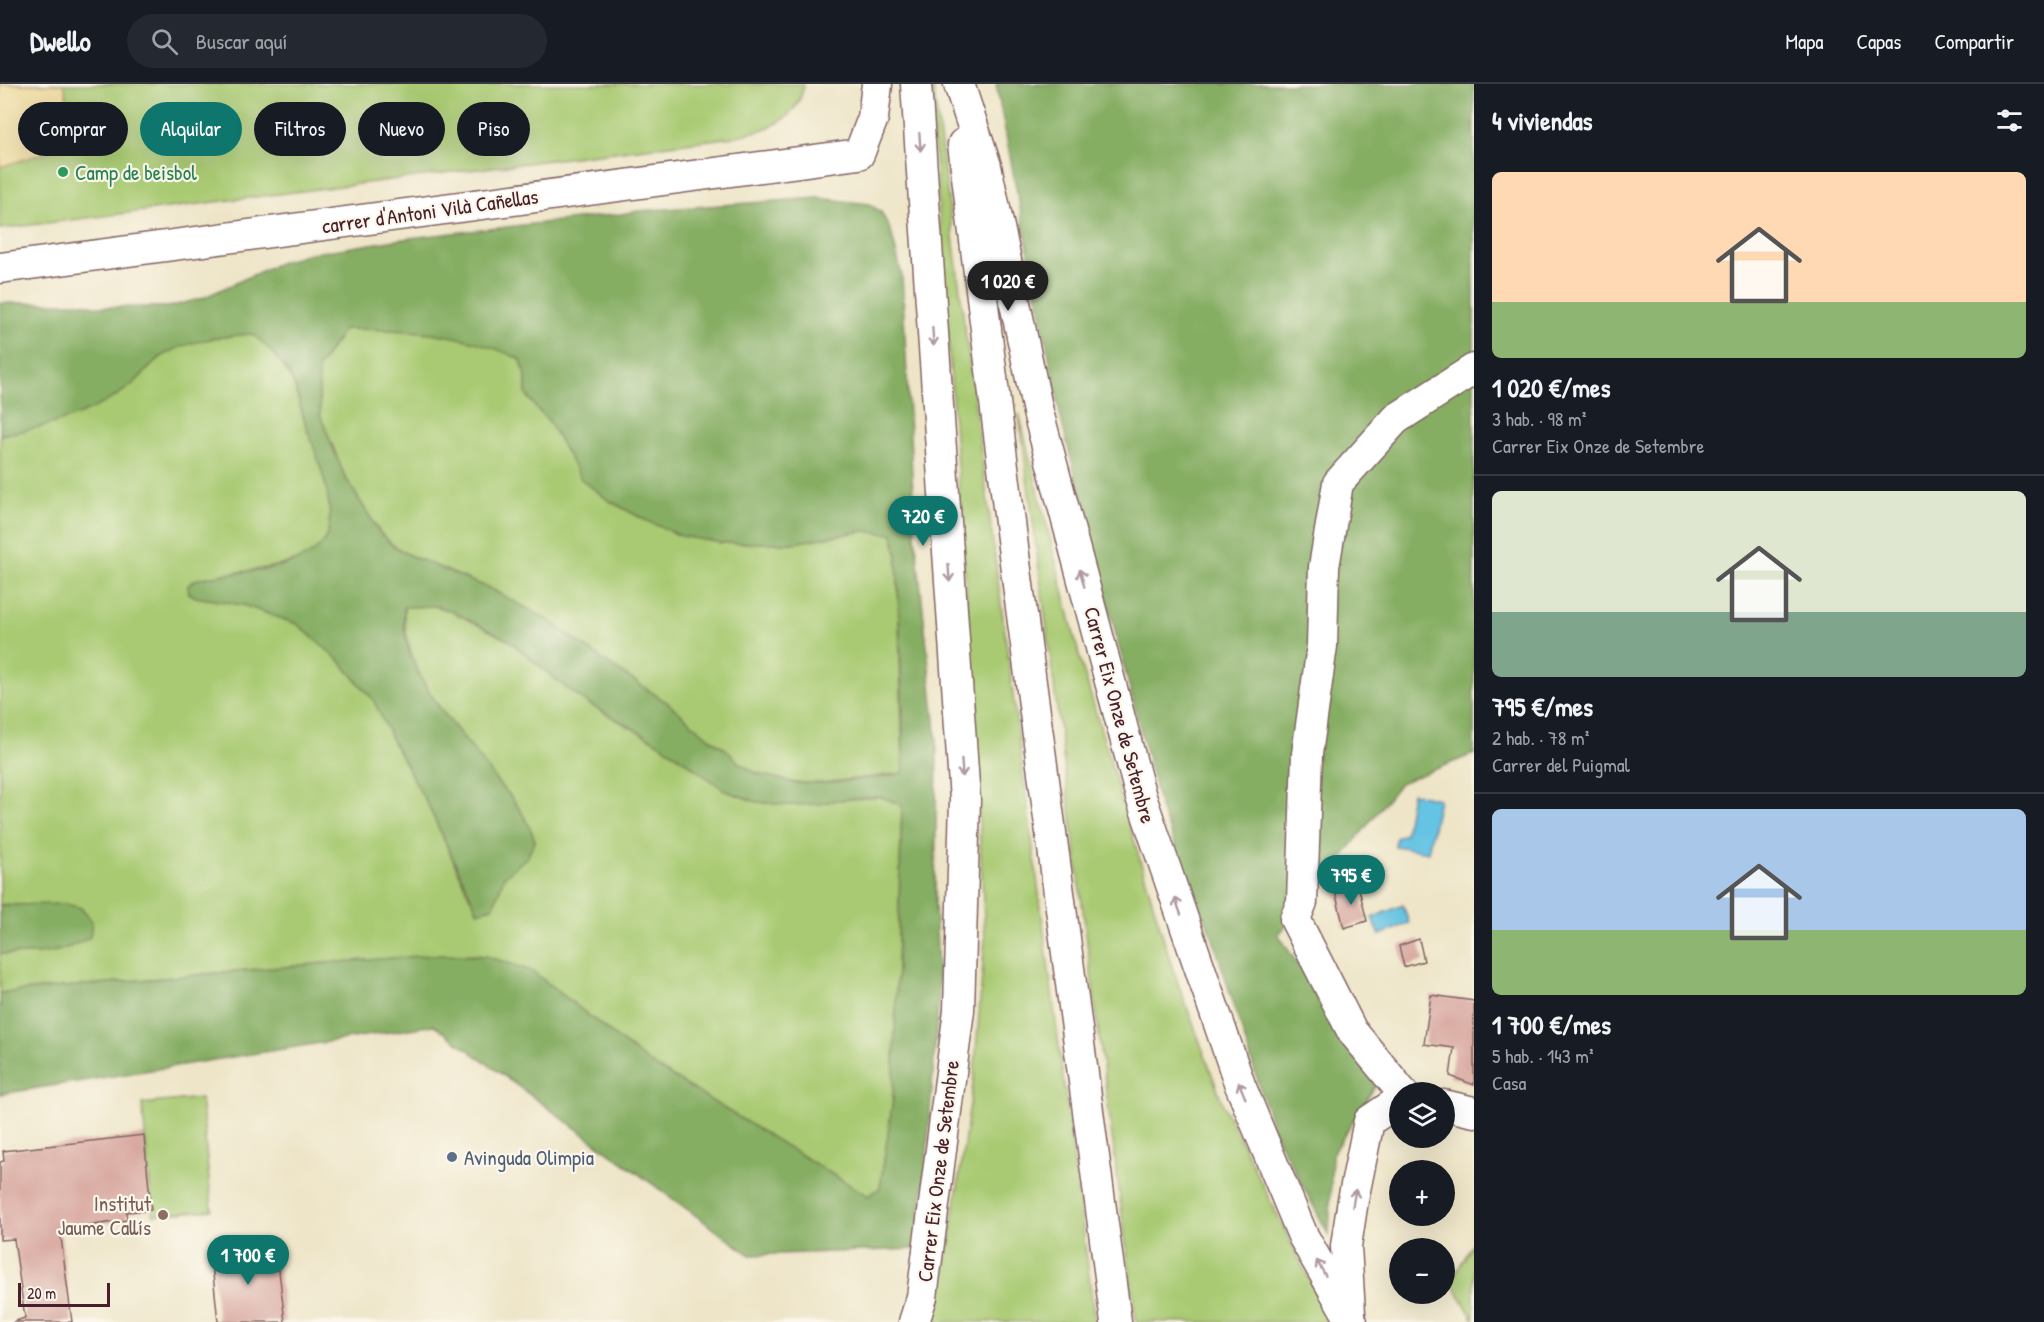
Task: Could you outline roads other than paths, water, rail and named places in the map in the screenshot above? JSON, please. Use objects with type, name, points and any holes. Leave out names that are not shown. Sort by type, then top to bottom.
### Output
[{"type":"street","name":"carrer d'Antoni Vilà Cañellas","points":[[0,268],[860,154],[873,118],[877,84]]},
{"type":"street","name":"Carrer Eix Onze de Setembre","points":[[914,1322],[922,1297],[959,1010],[965,800],[916,84]]},
{"type":"street","name":"Carrer Eix Onze de Setembre","points":[[957,84],[986,166],[1038,412],[1141,797],[1240,1085],[1303,1236],[1351,1321]]},
{"type":"street","name":"Carrer Eix Onze de Setembre","points":[[957,84],[1016,570],[1116,1322]]},
{"type":"street","points":[[1394,1082],[1352,1032],[1295,919],[1302,902],[1307,754],[1322,646],[1324,567],[1338,483],[1396,419],[1474,369]]},
{"type":"street","points":[[1351,1321],[1346,1246],[1353,1200],[1369,1121],[1389,1107]]},
{"type":"street","points":[[1455,1108],[1474,1112]]},
{"type":"water","points":[[1412,793],[1439,799],[1428,852],[1395,846],[1396,838],[1405,834]]},
{"type":"water","points":[[1403,905],[1409,923],[1380,935],[1372,918]]},
{"type":"place","name":"Camp de beisbol","points":[[63,172]]},
{"type":"place","name":"Avinguda Olimpia","points":[[452,1157]]},
{"type":"place","name":"Institut Jaume Callís","points":[[163,1215]]}]
